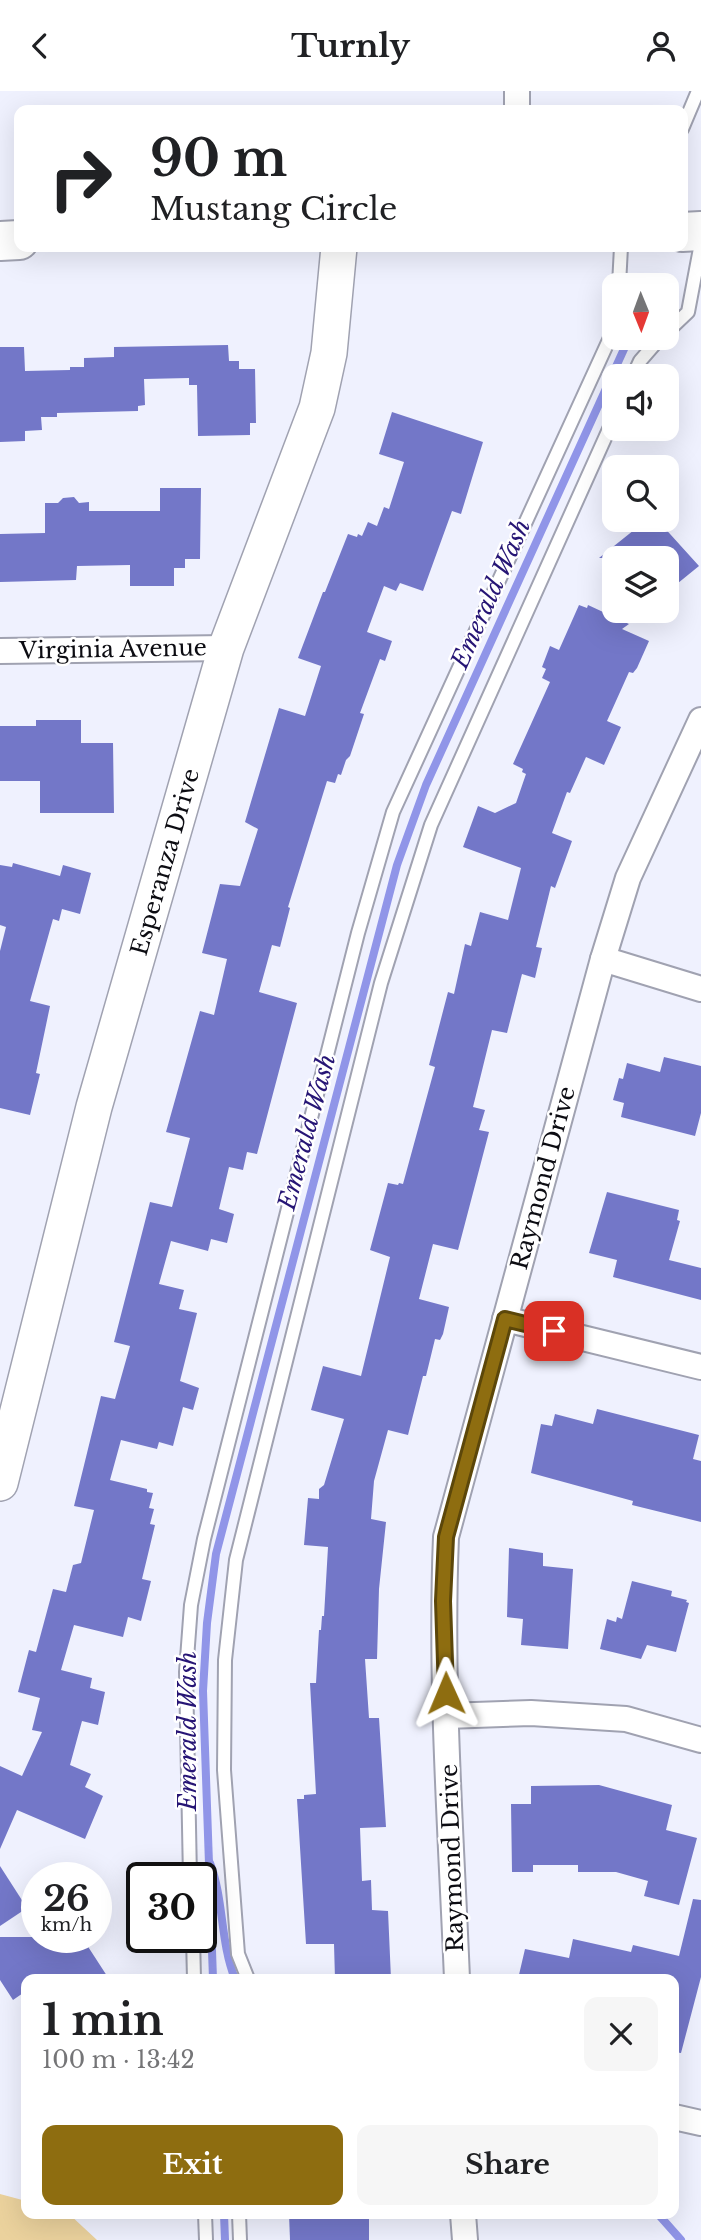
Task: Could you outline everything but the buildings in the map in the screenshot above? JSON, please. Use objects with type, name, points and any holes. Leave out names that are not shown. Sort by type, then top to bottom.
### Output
[{"type":"main road","name":"Esperanza Drive","points":[[0,1483],[94,1107],[226,647],[317,408],[329,353],[339,252]]},
{"type":"street","name":"Virginia Avenue","points":[[0,651],[226,647]]},
{"type":"street","name":"Raymond Drive","points":[[457,1974],[443,1601],[446,1537],[603,959],[628,878],[701,720]]},
{"type":"street","points":[[603,959],[701,989]]},
{"type":"street","points":[[505,1319],[701,1367]]},
{"type":"street","points":[[446,1716],[531,1713],[626,1719],[701,1739]]},
{"type":"street","points":[[679,2118],[701,2123]]},
{"type":"street","points":[[463,2219],[465,2240]]},
{"type":"lane","points":[[688,115],[698,91]]},
{"type":"lane","points":[[679,320],[688,312],[701,243]]},
{"type":"lane","points":[[620,273],[621,252]]},
{"type":"lane","points":[[190,1862],[186,1672],[191,1605],[207,1526],[358,933],[393,812],[604,350]]},
{"type":"lane","points":[[639,364],[650,350]]},
{"type":"lane","points":[[246,1974],[238,1954],[223,1770],[225,1660],[236,1560],[382,983],[431,825],[604,441]]},
{"type":"lane","points":[[193,1953],[194,1974]]},
{"type":"lane","points":[[205,2219],[206,2240]]},
{"type":"lane","points":[[239,2219],[240,2240]]},
{"type":"shaded area","points":[[0,2194],[21,2200],[21,2219],[74,2219],[97,2240],[0,2240]]},
{"type":"waterway","name":"Emerald Wash","points":[[213,1974],[203,1691],[207,1623],[216,1554],[397,865],[426,785],[624,350]]},
{"type":"waterway","points":[[217,1888],[233,1974]]},
{"type":"waterway","name":"Emerald Wash","points":[[224,2219],[225,2240]]},
{"type":"waterway","points":[[662,2219],[681,2240]]},
{"type":"route","points":[[446,1693],[443,1601],[446,1537],[505,1319],[554,1331]]}]
